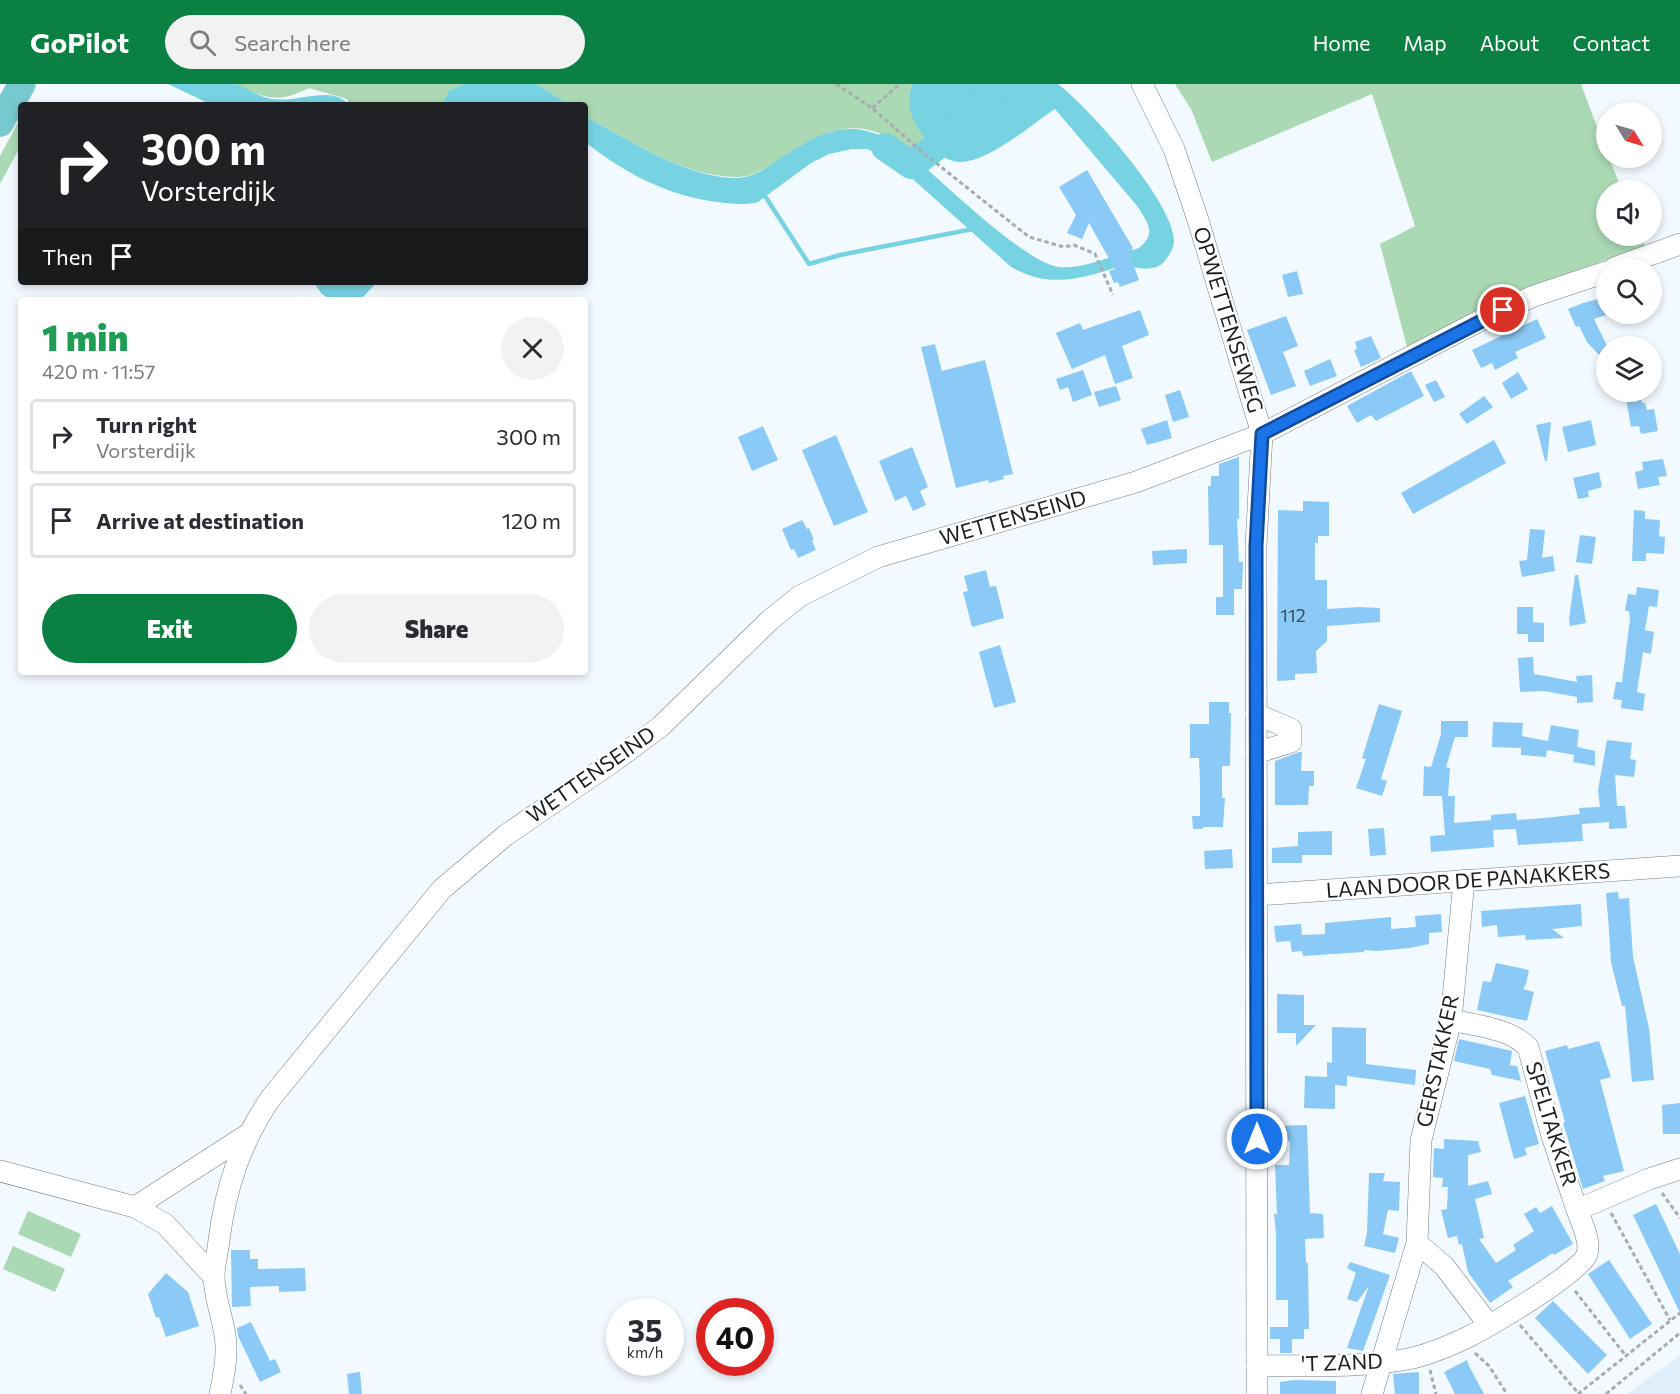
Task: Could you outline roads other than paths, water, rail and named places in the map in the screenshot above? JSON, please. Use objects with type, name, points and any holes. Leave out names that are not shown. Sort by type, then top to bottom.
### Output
[{"type":"main road","points":[[0,123],[22,84]]},
{"type":"street","name":"OPWETTENSEWEG","points":[[1142,84],[1174,149],[1198,220],[1262,434],[1256,546],[1257,1394]]},
{"type":"street","points":[[1642,258],[1680,244]]},
{"type":"street","name":"WETTENSEIND","points":[[220,1394],[226,1354],[214,1277],[223,1212],[233,1172],[258,1117],[442,889],[506,835],[660,727],[770,620],[800,596],[878,557],[1136,483],[1262,434],[1487,317],[1534,296],[1596,275]]},
{"type":"street","points":[[1256,714],[1291,729],[1291,742],[1256,753]]},
{"type":"street","name":"LAAN DOOR DE PANAKKERS","points":[[1257,895],[1680,866]]},
{"type":"street","name":"GERSTAKKER","points":[[1372,1394],[1417,1243],[1421,1140],[1451,1020],[1464,880]]},
{"type":"street","name":"SPELTAKKER","points":[[1451,1020],[1511,1035],[1528,1047],[1552,1136],[1577,1210]]},
{"type":"street","points":[[135,1207],[250,1133]]},
{"type":"street","points":[[1577,1210],[1648,1179],[1680,1169]]},
{"type":"street","points":[[0,1171],[135,1207],[165,1224],[214,1277]]},
{"type":"street","name":"'T ZAND","points":[[1257,1366],[1380,1364],[1411,1359],[1460,1341],[1564,1278],[1585,1260],[1588,1252],[1586,1236],[1577,1210]]},
{"type":"street","points":[[1417,1243],[1444,1266],[1489,1325]]},
{"type":"water","points":[[168,84],[233,84],[272,99],[324,95],[333,96],[346,102],[206,102]]},
{"type":"water","points":[[463,84],[537,84],[565,102],[443,102],[449,91]]},
{"type":"water","points":[[913,84],[1058,84],[1089,113],[1128,157],[1160,203],[1170,224],[1174,241],[1173,248],[1164,262],[1152,268],[1143,269],[1134,267],[1132,262],[1070,279],[1055,280],[1025,274],[1010,266],[907,174],[879,154],[867,149],[852,149],[829,154],[811,163],[758,202],[738,204],[705,200],[668,190],[617,165],[588,144],[588,118],[638,146],[679,165],[718,177],[737,178],[761,171],[814,138],[829,132],[858,129],[890,140],[907,151],[1004,236],[1044,262],[1059,267],[1078,266],[1139,248],[1145,243],[1149,228],[1138,207],[1055,109],[990,153],[962,162],[940,155],[924,137],[911,113],[909,101]]},
{"type":"water","points":[[315,285],[374,285],[362,297],[326,297]]},
{"type":"waterway","points":[[885,147],[911,165],[932,150],[1001,84]]},
{"type":"waterway","points":[[763,193],[809,264],[840,255],[973,229]]}]
